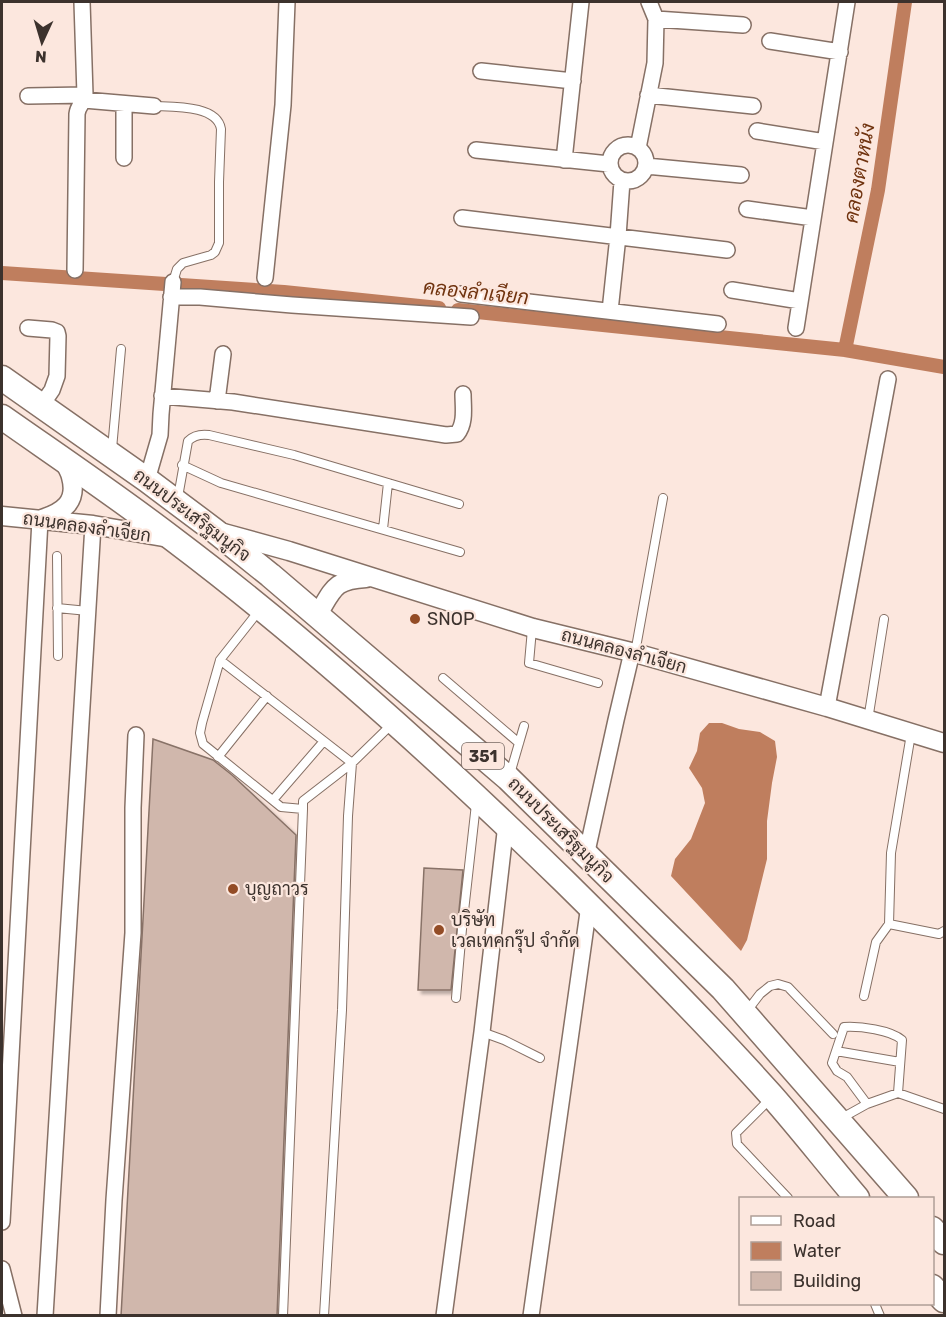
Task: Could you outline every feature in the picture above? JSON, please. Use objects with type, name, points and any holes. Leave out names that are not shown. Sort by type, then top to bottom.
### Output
[{"type":"main road","name":"ถนนประเสริฐมนูกิจ","points":[[2,378],[215,531],[318,614],[508,778],[723,989],[836,1121],[905,1197]]},
{"type":"main road","name":"ถนนประเสริฐมนูกิจ","points":[[2,417],[173,539],[261,609],[328,664],[477,797],[695,1012],[772,1097],[856,1197]]},
{"type":"main road","points":[[934,1230],[945,1242]]},
{"type":"main road","points":[[934,1288],[945,1300]]},
{"type":"street","points":[[75,270],[77,114],[84,98],[82,2]]},
{"type":"street","points":[[265,278],[283,105],[286,2]]},
{"type":"street","points":[[564,160],[581,2]]},
{"type":"street","points":[[638,148],[655,63],[656,19],[649,2]]},
{"type":"street","points":[[796,328],[847,2]]},
{"type":"street","points":[[656,19],[743,25]]},
{"type":"street","points":[[770,41],[840,52]]},
{"type":"street","points":[[481,71],[573,81]]},
{"type":"street","points":[[648,95],[753,106]]},
{"type":"street","points":[[28,96],[84,98],[154,106]]},
{"type":"street","points":[[124,104],[124,158]]},
{"type":"street","points":[[757,131],[825,142]]},
{"type":"street","points":[[627,145],[638,148],[645,156],[646,166],[642,176],[638,179],[622,181],[613,174],[609,164],[616,149],[627,145]]},
{"type":"street","points":[[476,150],[609,164]]},
{"type":"street","points":[[646,166],[741,175]]},
{"type":"street","points":[[610,311],[622,181]]},
{"type":"street","points":[[747,209],[813,218]]},
{"type":"street","points":[[462,218],[727,250]]},
{"type":"street","points":[[732,290],[800,301]]},
{"type":"street","points":[[147,480],[160,435],[172,291],[200,297],[292,305],[471,317]]},
{"type":"street","points":[[461,294],[718,324]]},
{"type":"street","points":[[28,328],[52,330],[57,332],[58,336],[57,376],[52,390],[41,406]]},
{"type":"street","points":[[218,401],[224,354]]},
{"type":"street","points":[[827,707],[888,379]]},
{"type":"street","points":[[162,396],[218,401],[446,435],[457,434],[460,429],[463,421],[463,394]]},
{"type":"street","points":[[2,1222],[40,520],[58,513],[72,499],[71,477],[63,460]]},
{"type":"street","name":"ถนนคลองลำเจียก","points":[[2,516],[93,525],[173,539]]},
{"type":"street","points":[[45,1316],[93,525]]},
{"type":"street","points":[[215,531],[374,578]]},
{"type":"street","name":"ถนนคลองลำเจียก","points":[[318,614],[336,586],[349,579],[374,578],[532,628],[634,653],[912,733],[944,739]]},
{"type":"street","points":[[586,856],[616,720],[634,653]]},
{"type":"street","points":[[108,1316],[133,933],[133,808],[136,735]]},
{"type":"street","points":[[444,1316],[482,1032],[506,824]]},
{"type":"street","points":[[531,1316],[589,905]]},
{"type":"street","points":[[2,1269],[14,1316]]},
{"type":"lane","points":[[154,106],[200,110],[209,113],[220,123],[221,129],[219,243],[211,255],[183,263],[177,269],[172,291]]},
{"type":"lane","points":[[111,455],[121,349]]},
{"type":"lane","points":[[177,502],[188,441],[192,436],[202,434],[294,455],[459,504]]},
{"type":"lane","points":[[182,465],[221,483],[460,552]]},
{"type":"lane","points":[[383,529],[388,483]]},
{"type":"lane","points":[[634,653],[663,498]]},
{"type":"lane","points":[[57,556],[58,656]]},
{"type":"lane","points":[[57,608],[88,611]]},
{"type":"lane","points":[[261,609],[220,660],[200,733],[202,744],[281,807],[303,809]]},
{"type":"lane","points":[[868,720],[884,619]]},
{"type":"lane","points":[[532,628],[529,663],[598,683]]},
{"type":"lane","points":[[220,660],[352,763]]},
{"type":"lane","points":[[443,678],[519,743]]},
{"type":"lane","points":[[219,757],[267,696]]},
{"type":"lane","points":[[283,1316],[303,801],[352,763],[394,722]]},
{"type":"lane","points":[[508,778],[524,726]]},
{"type":"lane","points":[[864,996],[876,942],[889,924],[891,852],[912,733]]},
{"type":"lane","points":[[273,800],[324,741]]},
{"type":"lane","points":[[324,1316],[342,1010],[347,827],[352,763]]},
{"type":"lane","points":[[456,998],[477,797]]},
{"type":"lane","points":[[889,924],[939,934],[945,931]]},
{"type":"lane","points":[[744,1014],[766,988],[778,984],[788,987],[833,1034]]},
{"type":"lane","points":[[867,1104],[847,1077],[837,1071],[832,1063],[844,1027],[878,1030],[896,1035],[902,1040],[898,1093]]},
{"type":"lane","points":[[482,1032],[540,1058]]},
{"type":"lane","points":[[836,1051],[900,1062]]},
{"type":"lane","points":[[836,1121],[867,1104],[898,1093],[945,1109]]},
{"type":"lane","points":[[772,1097],[736,1132],[735,1137],[737,1144],[787,1197]]},
{"type":"water","points":[[709,723],[722,723],[739,729],[760,732],[775,741],[777,757],[767,821],[767,859],[747,940],[741,951],[671,876],[675,859],[691,839],[705,803],[702,788],[689,768],[697,751],[700,733]]},
{"type":"building","points":[[153,739],[213,760],[296,835],[277,1316],[121,1316]]},
{"type":"building","name":"บริษัท เวลเทคกรุ๊ป จำกัด","points":[[424,868],[463,870],[451,990],[418,990]]},
{"type":"waterway","name":"คลองตาหนัง","points":[[845,350],[878,190],[905,2]]},
{"type":"waterway","name":"คลองลำเจียก","points":[[2,273],[284,292],[439,308]]},
{"type":"waterway","name":"คลองลำเจียก","points":[[458,310],[845,350],[944,367]]},
{"type":"place","name":"SNOP","points":[[415,619]]},
{"type":"place","name":"บุญถาวร","points":[[233,889]]},
{"type":"place","name":"บริษัท เวลเทคกรุ๊ป จำกัด","points":[[439,930]]}]
